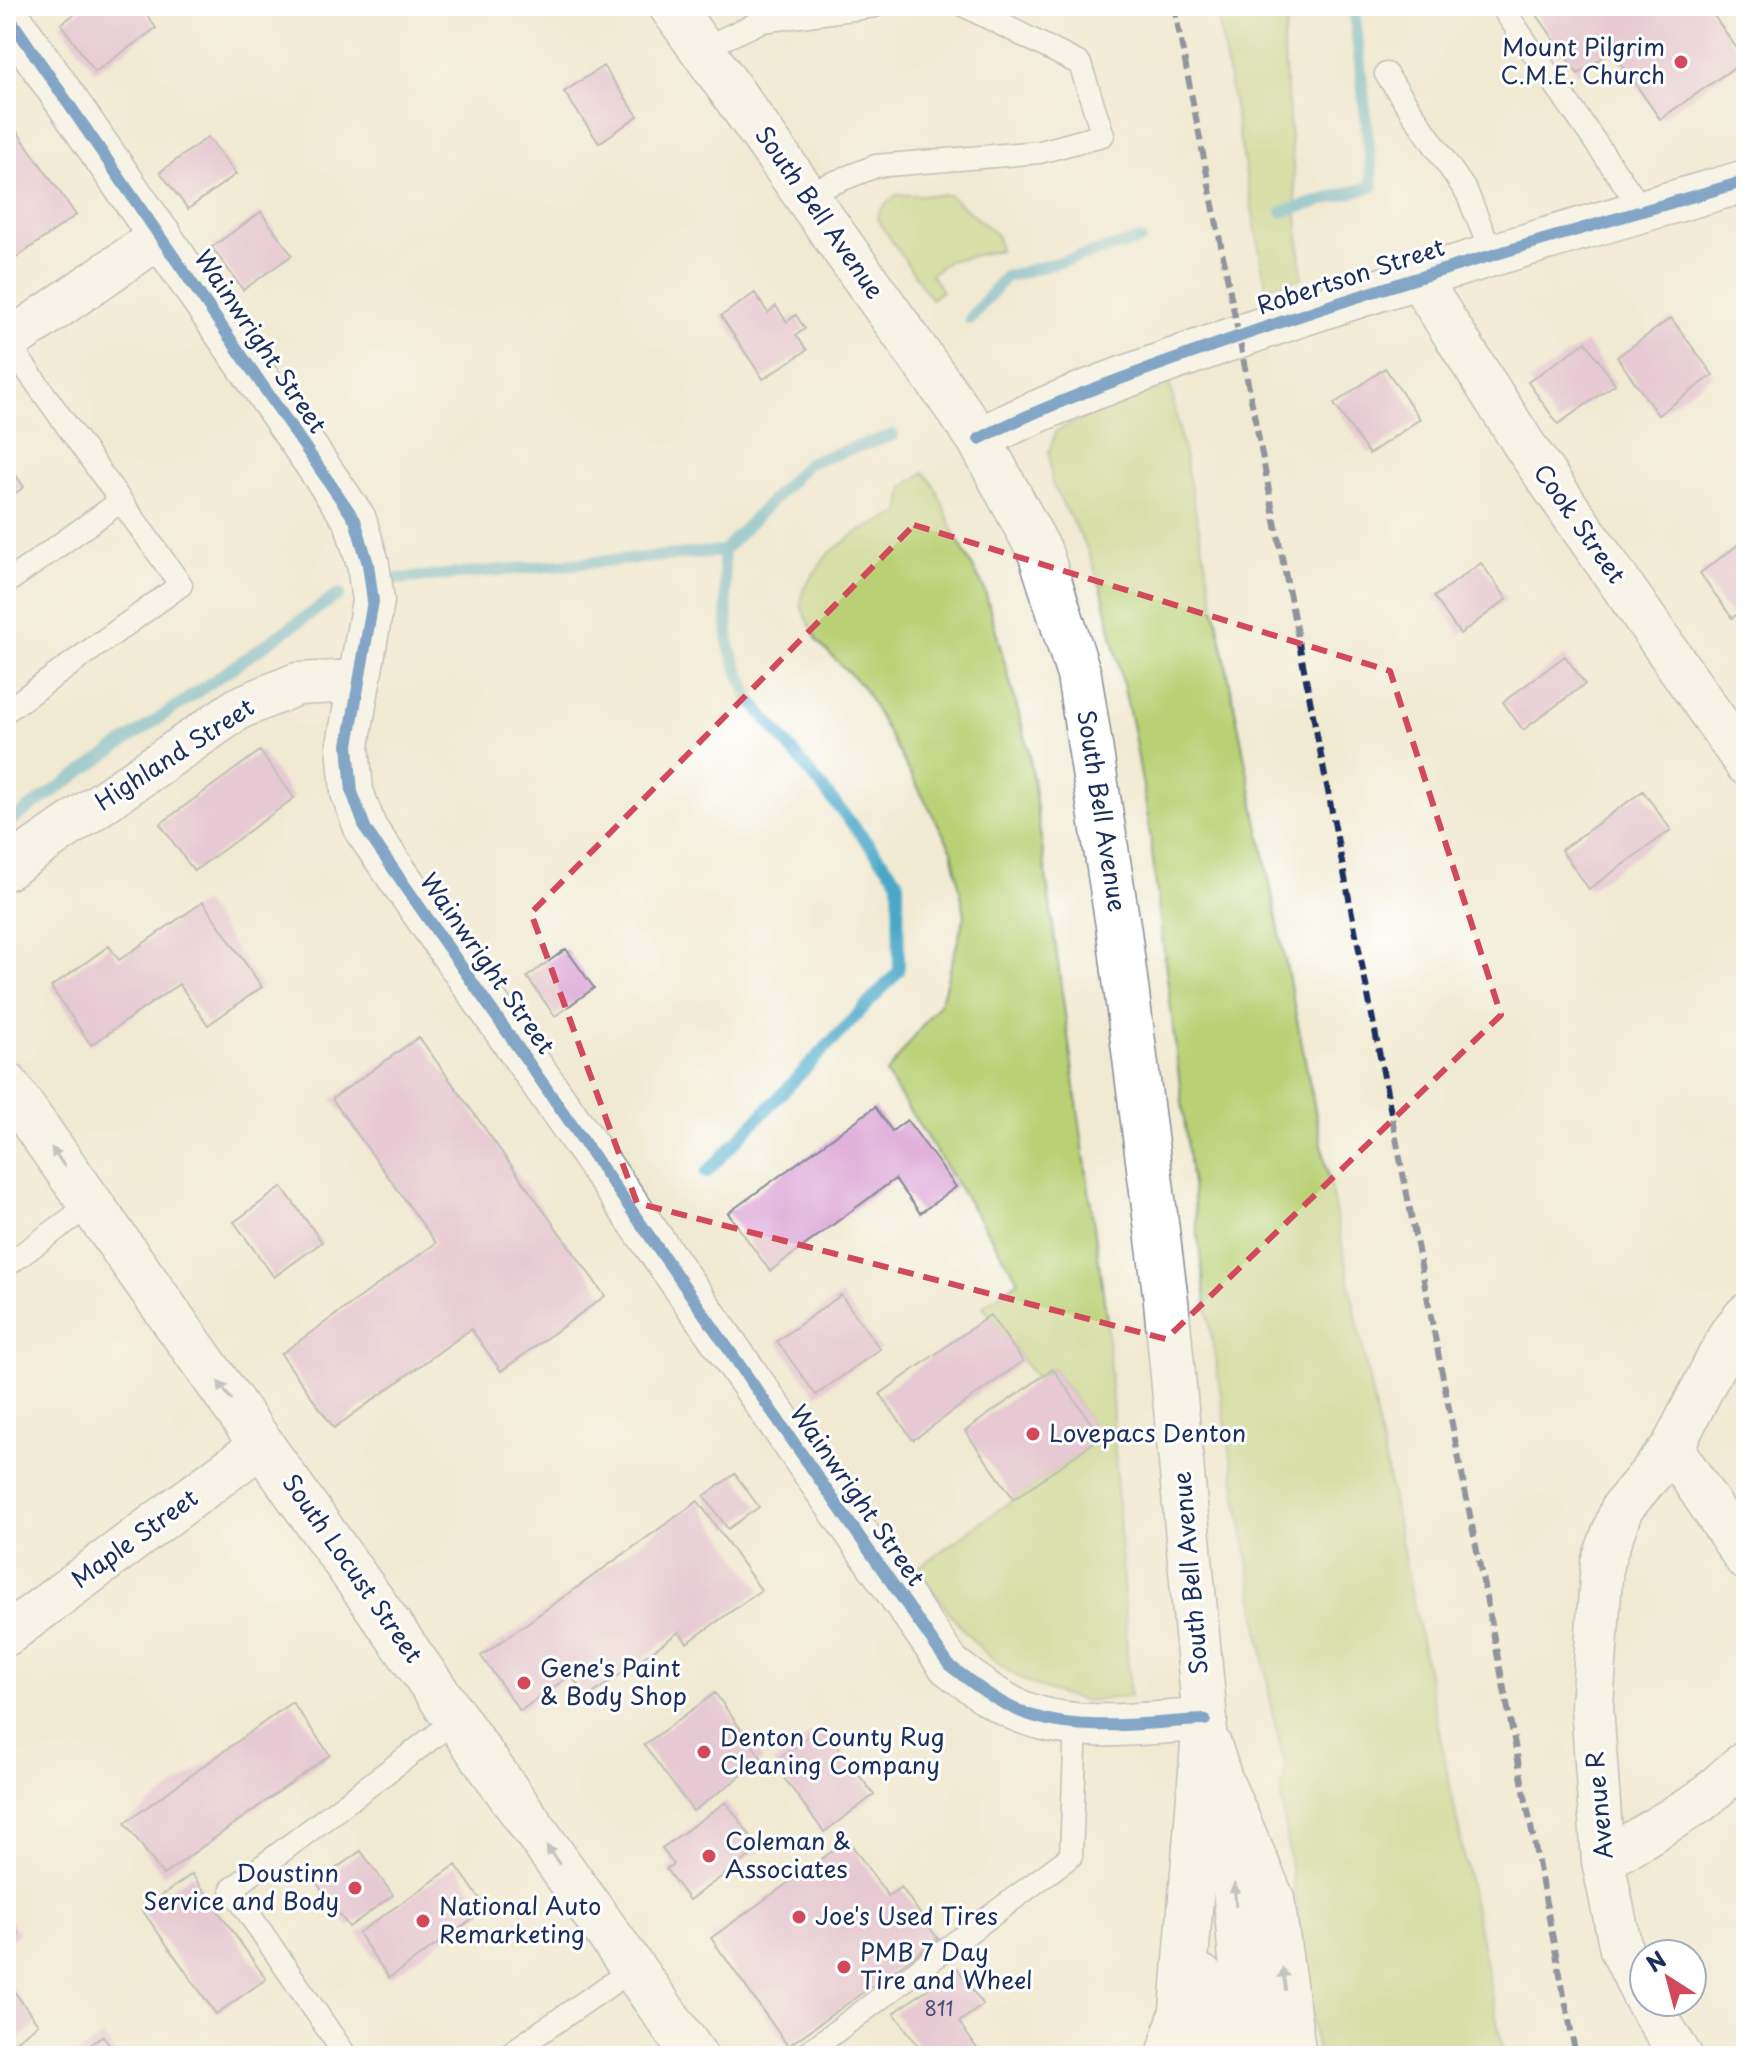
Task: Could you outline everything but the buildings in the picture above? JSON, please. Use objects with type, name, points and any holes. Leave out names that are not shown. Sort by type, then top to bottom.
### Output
[{"type":"main road","name":"South Bell Avenue","points":[[671,6],[979,439],[1040,552],[1079,675],[1087,714],[1166,1301],[1206,1726],[1230,1826],[1249,2056]]},
{"type":"main road","name":"South Locust Street","points":[[6,1084],[695,2056]]},
{"type":"main road","name":"South Bell Avenue","points":[[1169,2056],[1182,2011],[1206,1726]]},
{"type":"main road","name":"South Bell Avenue","points":[[1220,1779],[1272,1899],[1294,2056]]},
{"type":"main road","name":"South Bell Avenue","points":[[1192,1867],[1208,2056]]},
{"type":"street","name":"Wainwright Street","points":[[6,13],[355,520],[368,564],[373,601],[348,745],[352,792],[366,830],[949,1665],[986,1693],[1031,1716],[1076,1724],[1206,1726]]},
{"type":"street","name":"Robertson Street","points":[[979,439],[1035,410],[1299,315],[1492,254],[1746,181]]},
{"type":"street","points":[[6,342],[161,236]]},
{"type":"street","name":"Cook Street","points":[[1419,279],[1525,446],[1746,764]]},
{"type":"street","name":"Highland Street","points":[[6,869],[239,708],[297,684],[358,681]]},
{"type":"street","name":"Avenue R","points":[[1628,1964],[1621,1949],[1603,1861],[1592,1706],[1602,1563],[1622,1508],[1672,1448],[1730,1334],[1746,1315]]},
{"type":"street","name":"Maple Street","points":[[9,1626],[263,1444]]},
{"type":"street","points":[[1672,1448],[1746,1559]]},
{"type":"street","points":[[1603,1861],[1701,1801],[1746,1761]]},
{"type":"street","name":"Avenue R","points":[[1657,2018],[1681,2056]]},
{"type":"lane","points":[[702,49],[762,21],[875,6]]},
{"type":"lane","points":[[805,194],[876,166],[1040,152],[1103,135],[1080,64],[965,6]]},
{"type":"lane","points":[[1501,6],[1643,211]]},
{"type":"lane","points":[[1386,74],[1467,193],[1492,254]]},
{"type":"lane","points":[[6,342],[181,585],[6,711]]},
{"type":"lane","points":[[6,583],[121,501]]},
{"type":"lane","points":[[6,1266],[91,1204]]},
{"type":"lane","points":[[346,2056],[232,1889],[457,1719]]},
{"type":"lane","points":[[803,2056],[1071,1856],[1076,1724]]},
{"type":"lane","points":[[506,2056],[633,1969]]},
{"type":"highlighted area","points":[[914,525],[1390,671],[1501,1015],[1166,1339],[637,1203],[531,913]]},
{"type":"green space","points":[[1216,6],[1292,6],[1283,42],[1302,278],[1266,287]]},
{"type":"green space","points":[[896,195],[949,195],[997,235],[1000,250],[949,261],[931,274],[942,291],[931,299],[877,219],[880,210]]},
{"type":"green space","points":[[1169,379],[1504,2056],[1317,2056],[1281,1797],[1285,1765],[1273,1716],[1206,1302],[1147,811],[1133,729],[1102,590],[1086,546],[1052,484],[1049,452],[1056,431]]},
{"type":"green space","points":[[924,472],[937,490],[955,535],[984,588],[1029,751],[1107,1321],[1130,1697],[1081,1700],[1051,1692],[1004,1668],[967,1634],[916,1569],[1100,1437],[1053,1368],[1036,1379],[983,1306],[1019,1281],[886,1074],[941,1001],[965,915],[952,850],[863,687],[818,642],[801,606],[804,588],[828,554],[856,533],[900,513],[904,487]]},
{"type":"waterway","points":[[1282,212],[1373,186],[1354,6]]},
{"type":"waterway","points":[[970,319],[1005,277],[1140,240]]},
{"type":"waterway","points":[[706,1173],[899,971],[898,880],[749,698],[729,646],[723,551],[808,463],[893,435]]},
{"type":"waterway","points":[[397,579],[723,551]]},
{"type":"waterway","points":[[6,824],[339,594]]},
{"type":"railway","points":[[1174,6],[1576,2056]]},
{"type":"cycle path","points":[[6,13],[355,520],[368,564],[373,601],[348,745],[352,792],[366,830],[949,1665],[1010,1707],[1053,1721],[1118,1725],[1205,1720]]},
{"type":"cycle path","points":[[979,439],[1092,389],[1276,324],[1476,260],[1746,181]]},
{"type":"place","name":"Mount Pilgrim C.M.E. Church","points":[[1681,62]]},
{"type":"place","name":"Lovepacs Denton","points":[[1033,1434]]},
{"type":"place","name":"Gene's Paint & Body Shop","points":[[524,1683]]},
{"type":"place","name":"Denton County Rug Cleaning Company","points":[[704,1752]]},
{"type":"place","name":"Coleman & Associates","points":[[709,1856]]},
{"type":"place","name":"Doustinn Service and Body","points":[[355,1888]]},
{"type":"place","name":"Joe's Used Tires","points":[[799,1917]]},
{"type":"place","name":"National Auto Remarketing","points":[[423,1921]]},
{"type":"place","name":"PMB 7 Day Tire and Wheel","points":[[844,1967]]}]
